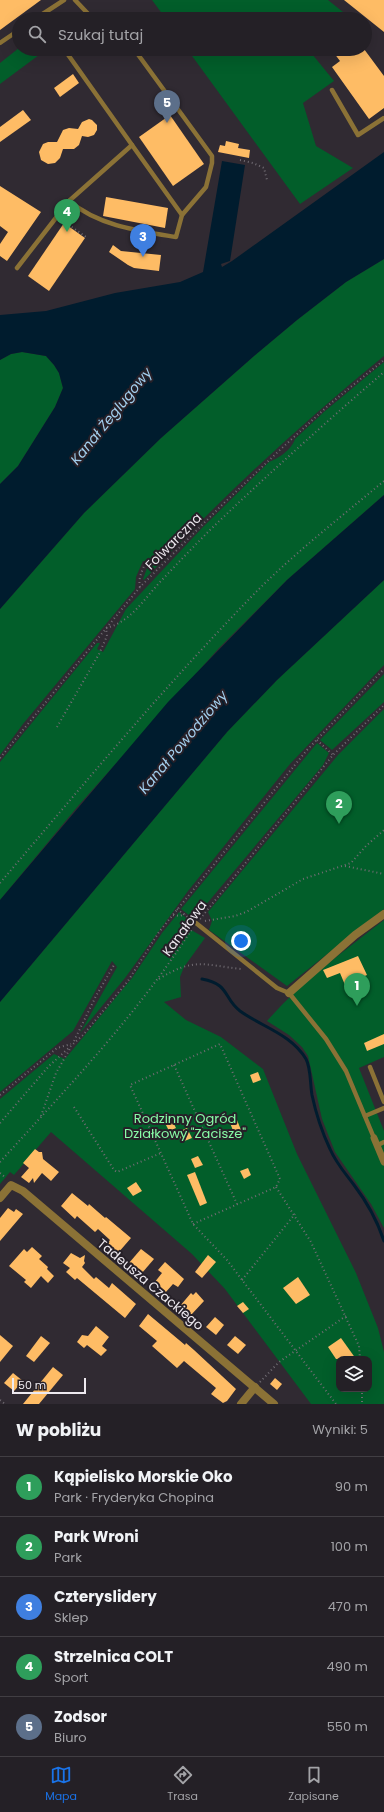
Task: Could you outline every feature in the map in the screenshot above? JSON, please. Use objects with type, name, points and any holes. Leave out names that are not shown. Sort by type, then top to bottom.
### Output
[{"type":"street","points":[[289,993],[355,935],[384,914]]},
{"type":"street","points":[[379,1142],[384,1162]]},
{"type":"street","name":"Tadeusza Czackiego","points":[[1,1196],[11,1185],[19,1188],[274,1404]]},
{"type":"street","points":[[241,1404],[255,1387]]},
{"type":"lane","points":[[48,12],[64,0]]},
{"type":"lane","points":[[75,0],[86,12]]},
{"type":"lane","points":[[0,43],[12,35]]},
{"type":"lane","points":[[69,56],[182,215]]},
{"type":"lane","points":[[69,201],[80,210],[109,223],[128,229],[176,237],[182,215],[206,187],[212,163],[212,156],[139,56]]},
{"type":"lane","points":[[332,90],[358,135],[384,118]]},
{"type":"lane","points":[[17,268],[69,201],[132,145]]},
{"type":"lane","points":[[196,923],[277,988],[289,993],[326,1039],[346,1071],[365,1116],[379,1142]]},
{"type":"lane","points":[[370,1067],[384,1102]]},
{"type":"lane","points":[[365,1116],[384,1108]]},
{"type":"path","points":[[240,160],[253,163],[264,168],[267,180]]},
{"type":"path","points":[[63,221],[86,237]]},
{"type":"path","name":"Folwarczna","points":[[0,758],[140,587],[225,502],[282,448],[331,403],[384,360]]},
{"type":"path","points":[[57,727],[99,654],[107,636],[106,628],[122,622],[137,609],[160,583],[245,497],[287,457],[384,372]]},
{"type":"path","points":[[0,883],[185,668],[254,595],[332,524],[384,481]]},
{"type":"path","points":[[140,587],[139,582],[146,562]]},
{"type":"path","points":[[0,1123],[49,1066],[83,1035],[128,981],[159,932],[177,909],[317,740],[384,669]]},
{"type":"path","name":"Kanałowa","points":[[0,1162],[106,1045],[158,980],[196,923],[334,754],[384,705]]},
{"type":"path","points":[[317,740],[334,754]]},
{"type":"path","points":[[196,923],[235,916],[258,906],[303,879],[344,866],[354,861],[366,846],[384,830]]},
{"type":"path","points":[[344,866],[384,874]]},
{"type":"path","points":[[173,914],[180,916],[185,914],[177,909]]},
{"type":"path","points":[[158,980],[179,969],[202,963],[254,970]]},
{"type":"path","points":[[41,1117],[56,1073],[114,965]]},
{"type":"path","points":[[0,1095],[57,1048],[72,1044]]},
{"type":"path","points":[[193,1224],[276,1187],[280,1179],[220,1044],[130,1085],[193,1224],[227,1260],[336,1404]]},
{"type":"path","points":[[174,1065],[237,1204]]},
{"type":"path","points":[[74,1107],[114,1170],[117,1172],[161,1154]]},
{"type":"path","points":[[276,1187],[295,1214],[311,1242],[359,1346],[360,1356]]},
{"type":"path","points":[[242,1280],[295,1214]]},
{"type":"path","points":[[255,1387],[275,1366],[346,1316]]},
{"type":"path","points":[[362,1392],[362,1404]]},
{"type":"path","points":[[0,1400],[5,1404]]},
{"type":"green space","points":[[152,0],[328,0],[343,12],[161,12]]},
{"type":"green space","points":[[12,54],[12,56],[38,56],[0,84],[0,63]]},
{"type":"green space","points":[[192,56],[314,56],[334,81],[303,103],[316,146],[353,168],[300,204]]},
{"type":"green space","points":[[384,259],[384,356],[290,436],[230,492],[144,580],[143,579],[149,563],[143,561],[136,577],[135,589],[23,724],[0,755],[0,609],[84,513],[161,438],[297,320],[346,282]]},
{"type":"green space","points":[[22,352],[46,356],[59,373],[63,388],[55,407],[18,466],[0,484],[0,360],[11,354]]},
{"type":"green space","points":[[384,362],[384,495],[287,580],[219,648],[78,806],[0,900],[0,762],[97,643],[100,643],[97,649],[103,652],[126,609],[202,528],[269,462],[284,453],[295,439],[325,411]]},
{"type":"green space","points":[[384,580],[384,665],[290,764],[188,891],[125,978],[80,1033],[117,967],[112,961],[73,1031],[0,1092],[0,1002],[227,732],[277,680]]},
{"type":"green space","points":[[384,674],[384,702],[332,750],[320,740]]},
{"type":"green space","points":[[384,709],[384,909],[287,986],[209,930],[212,921],[208,912],[338,755]]},
{"type":"green space","points":[[317,743],[329,753],[323,765],[194,919],[181,909]]},
{"type":"green space","name":"Rodzinny Ogród Działkowy \"Zacisze\"","points":[[179,912],[191,922],[188,928],[205,938],[184,967],[180,977],[181,997],[164,1002],[186,1020],[221,1037],[263,1069],[297,1154],[356,1273],[378,1328],[384,1352],[384,1404],[311,1404],[225,1289],[192,1254],[51,1132],[14,1175],[10,1172],[0,1184],[0,1099],[54,1054],[65,1059],[132,978],[162,933]]},
{"type":"green space","points":[[384,920],[384,1057],[359,1068],[384,1131],[384,1228],[371,1204],[335,1152],[322,1119],[308,1056],[302,1047],[289,1035],[267,1021],[308,980]]},
{"type":"water","name":"Kanał Żeglugowy","points":[[384,152],[384,259],[346,282],[297,320],[161,438],[84,513],[0,609],[0,484],[18,466],[55,407],[63,388],[59,373],[46,356],[22,352],[11,354],[0,360],[0,315],[46,311],[115,293],[180,282],[203,272],[222,161],[245,165],[230,261],[221,264],[222,267]]},
{"type":"water","name":"Kanał Powodziowy","points":[[384,495],[384,580],[277,680],[227,732],[0,1002],[0,900],[168,702],[287,580]]},
{"type":"building","points":[[0,0],[41,0],[25,12],[12,12],[12,21],[0,30]]},
{"type":"building","points":[[344,0],[384,0],[384,32],[372,22],[372,12],[359,12]]},
{"type":"building","points":[[336,56],[369,56],[384,76],[384,108],[369,119],[332,67],[340,61]]},
{"type":"building","points":[[73,74],[79,83],[60,97],[54,88]]},
{"type":"building","points":[[23,110],[31,120],[0,142],[0,127]]},
{"type":"building","points":[[170,115],[204,164],[173,186],[139,137]]},
{"type":"building","points":[[89,119],[97,125],[97,130],[94,135],[88,137],[82,136],[79,145],[74,149],[63,149],[60,158],[55,163],[48,164],[41,160],[39,152],[43,144],[48,142],[57,142],[63,130],[69,128],[78,129],[82,122]]},
{"type":"building","points":[[226,141],[239,144],[238,148],[250,150],[249,158],[218,152],[220,145],[225,146]]},
{"type":"building","points":[[0,186],[41,212],[7,261],[0,256],[0,244],[8,232],[0,226]]},
{"type":"building","points":[[106,197],[168,208],[165,228],[103,216]]},
{"type":"building","points":[[64,223],[85,238],[49,291],[28,276]]},
{"type":"building","points":[[113,245],[121,251],[161,255],[159,271],[134,268],[128,265],[109,252]]},
{"type":"building","points":[[358,956],[367,975],[345,985],[340,973],[327,978],[323,970]]},
{"type":"building","points":[[384,1034],[384,1044],[367,1051],[364,1043]]},
{"type":"building","points":[[258,1072],[261,1080],[253,1083],[250,1075]]},
{"type":"building","points":[[171,1118],[176,1128],[169,1131],[164,1121]]},
{"type":"building","points":[[237,1120],[241,1130],[234,1133],[230,1123]]},
{"type":"building","points":[[187,1128],[192,1138],[182,1142],[178,1132]]},
{"type":"building","points":[[35,1149],[42,1152],[43,1159],[59,1172],[51,1181],[42,1173],[34,1183],[33,1178],[29,1183],[21,1177],[29,1168],[23,1163]]},
{"type":"building","points":[[198,1156],[203,1165],[195,1168],[191,1159]]},
{"type":"building","points":[[248,1168],[251,1175],[244,1179],[240,1171]]},
{"type":"building","points":[[195,1172],[207,1203],[200,1206],[187,1175]]},
{"type":"building","points":[[136,1182],[142,1191],[133,1196],[127,1188]]},
{"type":"building","points":[[72,1193],[88,1206],[89,1204],[131,1238],[118,1253],[107,1244],[110,1240],[98,1229],[95,1232],[77,1216],[75,1219],[61,1206]]},
{"type":"building","points":[[8,1208],[14,1212],[16,1209],[23,1214],[0,1241],[0,1218]]},
{"type":"building","points":[[32,1247],[42,1256],[39,1259],[48,1267],[47,1269],[54,1276],[48,1283],[41,1276],[31,1288],[24,1282],[26,1280],[9,1266],[24,1249],[27,1252]]},
{"type":"building","points":[[141,1249],[154,1259],[142,1273],[129,1263]]},
{"type":"building","points":[[71,1253],[80,1258],[85,1255],[85,1263],[82,1267],[94,1279],[96,1277],[109,1288],[112,1283],[136,1304],[125,1318],[77,1278],[75,1280],[66,1272],[70,1268],[63,1263]]},
{"type":"building","points":[[208,1255],[216,1262],[202,1278],[195,1272]]},
{"type":"building","points":[[165,1262],[184,1279],[178,1287],[173,1284],[165,1293],[154,1283],[162,1273],[158,1270]]},
{"type":"building","points":[[298,1277],[310,1295],[296,1304],[283,1288]]},
{"type":"building","points":[[196,1292],[204,1301],[191,1315],[180,1306],[191,1293],[193,1295]]},
{"type":"building","points":[[243,1302],[249,1309],[243,1313],[237,1306]]},
{"type":"building","points":[[148,1314],[185,1345],[186,1343],[236,1389],[227,1401],[223,1403],[211,1394],[216,1388],[184,1361],[177,1368],[152,1346],[157,1341],[139,1326]]},
{"type":"building","points":[[215,1317],[224,1325],[216,1335],[206,1327]]},
{"type":"building","points":[[96,1326],[109,1337],[102,1346],[107,1350],[101,1356],[87,1345],[84,1348],[77,1342],[82,1335],[88,1336]]},
{"type":"building","points":[[0,1335],[13,1346],[0,1362]]},
{"type":"building","points":[[41,1336],[50,1343],[34,1362],[26,1356]]},
{"type":"building","points":[[235,1336],[246,1345],[238,1354],[227,1345]]},
{"type":"building","points":[[341,1338],[354,1356],[336,1356],[336,1359],[328,1347]]},
{"type":"building","points":[[53,1367],[63,1375],[39,1404],[23,1404]]},
{"type":"building","points":[[13,1373],[23,1381],[14,1391],[4,1383]]},
{"type":"building","points":[[275,1378],[282,1384],[277,1390],[270,1384]]},
{"type":"waterway","points":[[202,979],[217,984],[222,988],[240,1011],[284,1037],[300,1050],[308,1063],[311,1091],[327,1143],[332,1154],[359,1191],[375,1219],[384,1241]]},
{"type":"place","name":"Zodsor","points":[[167,123]]},
{"type":"place","name":"Strzelnica COLT","points":[[67,232]]},
{"type":"place","name":"Czteryslidery","points":[[143,257]]},
{"type":"place","name":"Park Wroni","points":[[339,824]]},
{"type":"place","name":"Kąpielisko Morskie Oko","points":[[357,1006]]}]
